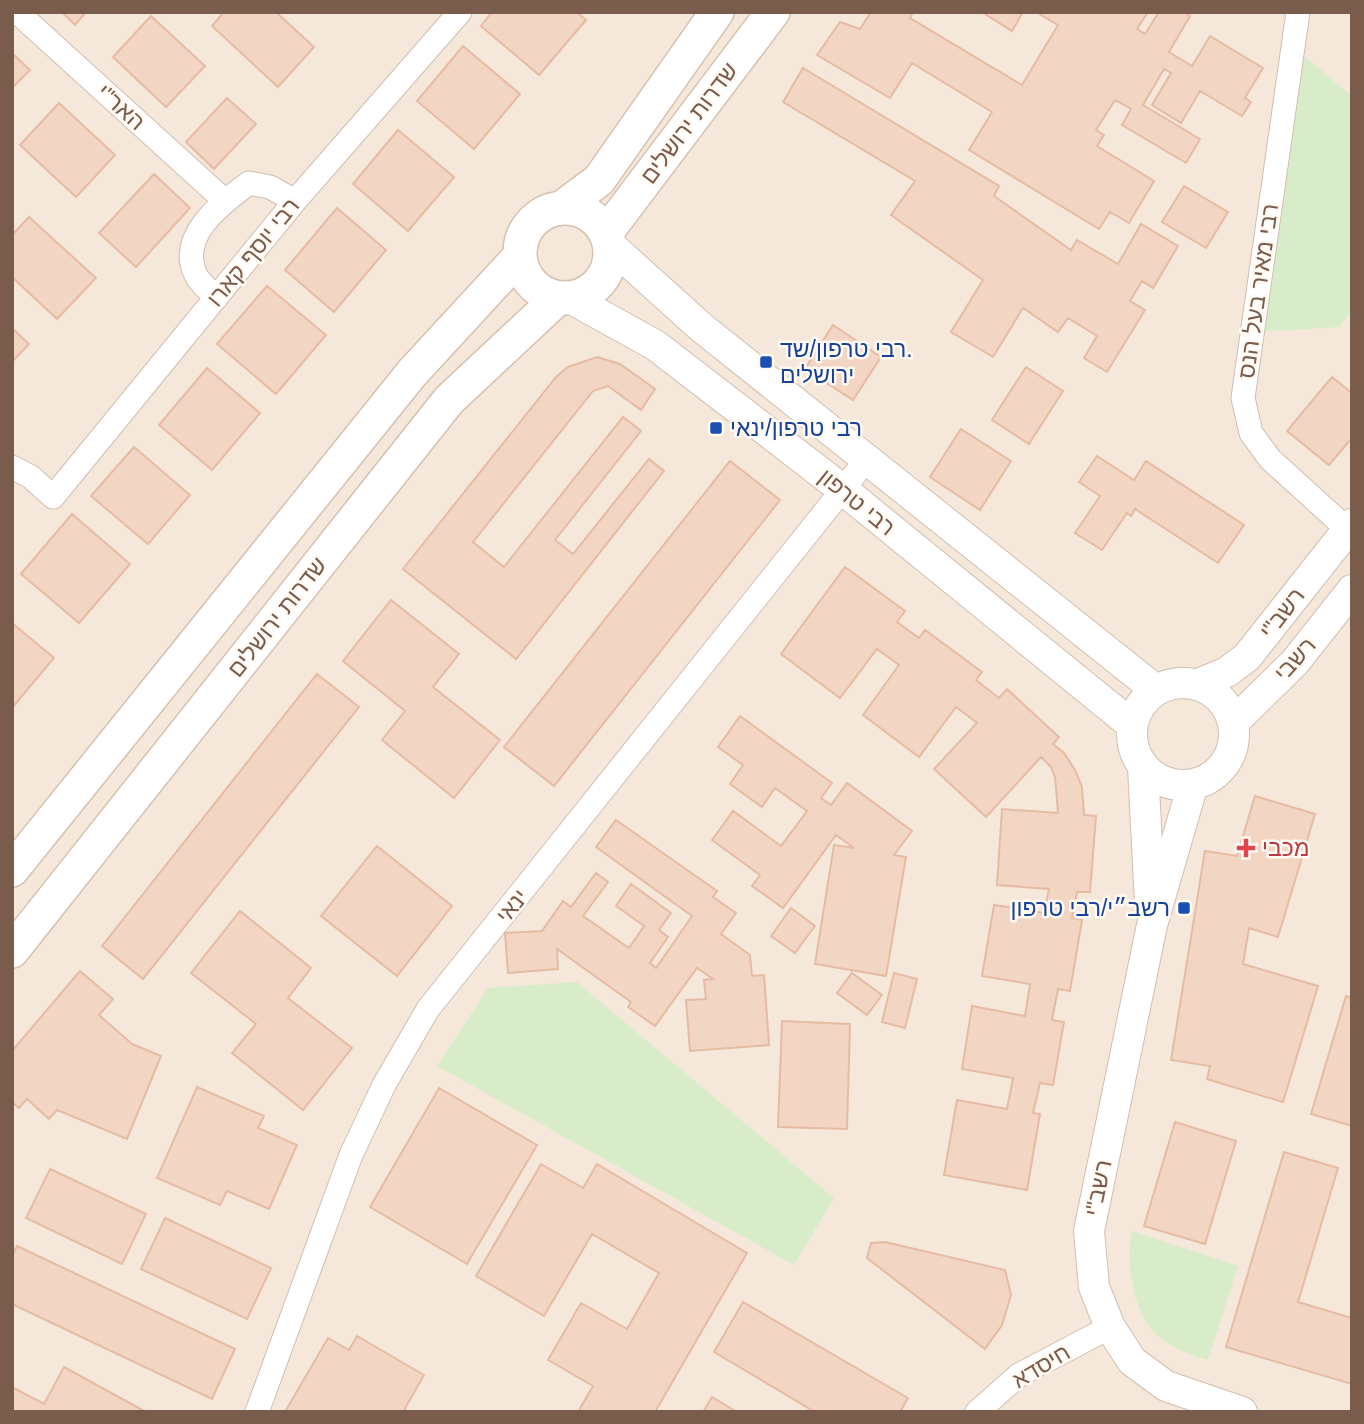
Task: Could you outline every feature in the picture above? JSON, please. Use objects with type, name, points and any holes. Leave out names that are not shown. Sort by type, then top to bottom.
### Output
[{"type":"main road","name":"שדרות ירושלים","points":[[563,207],[599,180],[717,12]]},
{"type":"main road","name":"שדרות ירושלים","points":[[608,239],[773,12]]},
{"type":"main road","points":[[563,207],[589,214],[608,239],[607,270],[601,280],[592,289],[564,298],[536,288],[528,279],[519,257],[527,226],[543,212],[563,207]]},
{"type":"main road","name":"שדרות ירושלים","points":[[12,870],[412,373],[519,257]]},
{"type":"main road","name":"שדרות ירושלים","points":[[12,951],[449,400],[564,298]]},
{"type":"street","name":"האר\"י","points":[[17,12],[225,201]]},
{"type":"street","name":"רבי יוסף קארו","points":[[12,467],[31,477],[53,497],[295,201],[460,12]]},
{"type":"street","name":"רבי מאיר בעל הנס","points":[[1298,12],[1243,398],[1251,433],[1270,459],[1350,526]]},
{"type":"street","points":[[216,298],[197,277],[190,254],[204,222],[225,201],[249,183],[270,187],[295,201]]},
{"type":"street","name":"רבי טרפון","points":[[608,239],[702,328],[1156,690]]},
{"type":"street","name":"רבי טרפון","points":[[564,298],[655,345],[842,489],[1132,725]]},
{"type":"street","name":"ינאי","points":[[257,1412],[351,1154],[384,1085],[428,1009],[867,459]]},
{"type":"street","name":"רשב\"י","points":[[1198,684],[1227,672],[1247,657],[1350,526]]},
{"type":"street","name":"רשבי","points":[[1233,723],[1295,662],[1352,590]]},
{"type":"street","points":[[1176,683],[1198,684],[1219,698],[1233,723],[1230,754],[1221,768],[1208,778],[1193,784],[1166,782],[1143,767],[1132,740],[1132,725],[1140,705],[1156,690],[1176,683]]},
{"type":"street","name":"רשב\"י","points":[[1143,767],[1152,925]]},
{"type":"street","name":"רשב\"י","points":[[1193,784],[1152,925],[1089,1231],[1094,1287],[1110,1327],[1132,1362],[1166,1386],[1203,1406],[1242,1412]]},
{"type":"street","name":"חיסדא","points":[[977,1412],[1019,1375],[1110,1327]]},
{"type":"shaded area","points":[[12,12],[1352,12],[1352,1412],[12,1412]]},
{"type":"green space","points":[[1304,56],[1352,96],[1352,311],[1339,327],[1261,332]]},
{"type":"green space","points":[[577,982],[834,1198],[794,1265],[437,1066],[488,988]]},
{"type":"green space","points":[[1132,1231],[1238,1266],[1208,1360],[1173,1346],[1147,1324],[1136,1299],[1130,1270]]},
{"type":"building","points":[[62,12],[86,12],[75,25]]},
{"type":"building","points":[[224,12],[276,12],[314,47],[278,87],[212,26]]},
{"type":"building","points":[[492,12],[577,12],[586,20],[539,75],[481,26]]},
{"type":"building","points":[[871,12],[913,12],[910,18],[1022,85],[1058,25],[1036,12],[1148,12],[1137,29],[1145,34],[1159,12],[1184,12],[1190,16],[1169,52],[1192,66],[1210,36],[1263,68],[1245,98],[1251,102],[1242,116],[1200,91],[1181,123],[1152,105],[1171,73],[1164,69],[1143,105],[1200,139],[1186,163],[1122,125],[1131,109],[1115,100],[1096,130],[1104,135],[1097,146],[1154,181],[1129,223],[1110,212],[1099,229],[969,150],[992,112],[912,63],[890,98],[817,55],[840,22],[860,29]]},
{"type":"building","points":[[982,12],[1023,12],[1012,31]]},
{"type":"building","points":[[151,16],[205,66],[166,107],[113,57]]},
{"type":"building","points":[[463,46],[520,94],[474,149],[417,101]]},
{"type":"building","points":[[12,53],[30,70],[12,88]]},
{"type":"building","points":[[803,68],[999,186],[994,196],[1071,250],[1077,240],[1118,264],[1141,224],[1178,246],[1153,288],[1142,281],[1130,301],[1145,310],[1107,372],[1084,358],[1097,336],[1068,318],[1058,332],[1023,308],[993,357],[951,332],[983,280],[891,215],[915,181],[783,102]]},
{"type":"building","points":[[227,98],[256,124],[214,169],[186,142]]},
{"type":"building","points":[[59,103],[115,155],[76,197],[20,145]]},
{"type":"building","points":[[398,130],[454,177],[408,231],[353,184]]},
{"type":"building","points":[[154,174],[190,208],[136,267],[99,233]]},
{"type":"building","points":[[1184,186],[1228,212],[1206,248],[1162,222]]},
{"type":"building","points":[[337,208],[386,250],[334,312],[285,270]]},
{"type":"building","points":[[29,217],[96,278],[57,319],[12,277],[12,235]]},
{"type":"building","points":[[267,286],[326,335],[276,394],[217,344]]},
{"type":"building","points":[[833,325],[881,357],[853,400],[805,369]]},
{"type":"building","points":[[12,328],[29,344],[12,362]]},
{"type":"building","points":[[597,357],[620,364],[655,389],[641,410],[608,386],[593,391],[473,542],[504,567],[623,417],[641,431],[555,540],[573,554],[649,459],[664,471],[516,659],[403,569],[556,377],[568,367]]},
{"type":"building","points":[[1026,367],[1063,391],[1029,444],[992,420]]},
{"type":"building","points":[[207,368],[260,413],[212,470],[159,425]]},
{"type":"building","points":[[1332,377],[1352,393],[1352,438],[1329,465],[1287,431]]},
{"type":"building","points":[[961,429],[1011,461],[980,510],[930,477]]},
{"type":"building","points":[[134,447],[190,495],[148,544],[91,496]]},
{"type":"building","points":[[1097,456],[1134,480],[1146,461],[1244,525],[1218,563],[1135,509],[1131,516],[1127,513],[1102,550],[1075,533],[1100,496],[1079,482]]},
{"type":"building","points":[[730,461],[780,500],[554,786],[504,747]]},
{"type":"building","points":[[72,514],[130,564],[79,623],[21,574]]},
{"type":"building","points":[[845,567],[905,611],[897,622],[919,638],[925,630],[982,672],[976,680],[999,698],[1007,689],[1059,737],[1053,744],[1064,753],[1075,770],[1082,787],[1084,815],[1096,816],[1090,892],[1077,892],[1072,918],[1082,920],[1070,991],[1058,989],[1052,1020],[1064,1022],[1053,1085],[1040,1083],[1033,1113],[1040,1114],[1027,1190],[944,1175],[957,1100],[1007,1109],[1013,1078],[962,1069],[972,1006],[1025,1016],[1030,984],[982,976],[994,905],[1044,913],[1049,889],[997,885],[1002,809],[1058,813],[1055,777],[1051,767],[1041,757],[986,817],[934,769],[977,723],[956,707],[919,757],[863,715],[899,665],[877,649],[840,698],[781,654]]},
{"type":"building","points":[[391,600],[459,654],[433,687],[500,740],[454,798],[382,740],[405,711],[343,661]]},
{"type":"building","points":[[12,623],[54,658],[12,708]]},
{"type":"building","points":[[317,674],[359,707],[143,979],[102,946]]},
{"type":"building","points":[[740,716],[832,783],[821,798],[831,805],[847,783],[912,831],[894,855],[906,857],[886,976],[815,964],[834,845],[854,848],[836,835],[783,908],[752,886],[760,875],[712,840],[733,811],[781,846],[807,811],[775,788],[762,807],[730,784],[743,765],[718,747]]},
{"type":"building","points":[[1255,796],[1315,814],[1278,937],[1249,928],[1243,964],[1318,986],[1283,1102],[1207,1079],[1210,1066],[1171,1060],[1205,851],[1237,856]]},
{"type":"building","points":[[616,820],[717,891],[713,897],[736,913],[721,934],[750,955],[752,976],[764,975],[769,1045],[690,1051],[686,1000],[706,999],[704,980],[713,979],[697,968],[655,1026],[628,1007],[631,1002],[557,949],[558,969],[508,973],[505,933],[542,931],[563,901],[571,907],[596,873],[608,882],[583,916],[629,948],[644,926],[616,906],[631,884],[671,913],[659,930],[668,937],[650,963],[656,968],[692,916],[596,847]]},
{"type":"building","points":[[377,846],[452,906],[397,976],[321,916]]},
{"type":"building","points":[[791,908],[815,926],[795,953],[771,936]]},
{"type":"building","points":[[240,911],[311,968],[288,998],[352,1048],[303,1110],[232,1053],[256,1024],[191,973]]},
{"type":"building","points":[[80,971],[113,999],[99,1015],[132,1044],[161,1056],[127,1139],[57,1110],[49,1119],[27,1099],[19,1108],[12,1102],[12,1051]]},
{"type":"building","points":[[852,973],[882,995],[867,1015],[837,993]]},
{"type":"building","points":[[894,973],[917,979],[905,1028],[882,1022]]},
{"type":"building","points":[[1346,996],[1352,998],[1352,1126],[1311,1114]]},
{"type":"building","points":[[782,1021],[850,1024],[847,1129],[778,1127]]},
{"type":"building","points":[[197,1087],[264,1116],[258,1128],[297,1145],[269,1209],[227,1191],[220,1205],[157,1178]]},
{"type":"building","points":[[439,1088],[537,1145],[467,1264],[370,1207]]},
{"type":"building","points":[[1175,1122],[1236,1141],[1205,1244],[1144,1226]]},
{"type":"building","points":[[1284,1152],[1338,1168],[1298,1302],[1352,1318],[1352,1384],[1226,1347]]},
{"type":"building","points":[[541,1164],[583,1188],[597,1164],[747,1253],[655,1412],[578,1412],[593,1386],[548,1360],[581,1303],[627,1329],[659,1273],[592,1234],[544,1316],[476,1276]]},
{"type":"building","points":[[50,1169],[146,1214],[122,1264],[26,1218]]},
{"type":"building","points":[[165,1218],[271,1268],[247,1319],[141,1269]]},
{"type":"building","points":[[885,1242],[1005,1270],[1011,1295],[1002,1325],[985,1349],[867,1258],[871,1243]]},
{"type":"building","points":[[17,1246],[235,1349],[212,1399],[12,1304],[12,1256]]},
{"type":"building","points":[[743,1302],[908,1398],[900,1412],[815,1412],[714,1352]]},
{"type":"building","points":[[357,1336],[424,1375],[403,1412],[285,1412],[328,1338],[349,1350]]},
{"type":"building","points":[[64,1367],[146,1412],[12,1412],[12,1387],[44,1404]]},
{"type":"building","points":[[712,1397],[737,1412],[703,1412]]},
{"type":"place","name":"רבי טרפון/שד. ירושלים","points":[[766,362]]},
{"type":"place","name":"רבי טרפון/ינאי","points":[[716,428]]},
{"type":"place","name":"מכבי","points":[[1246,848]]},
{"type":"place","name":"רשב״י/רבי טרפון","points":[[1184,908]]}]
